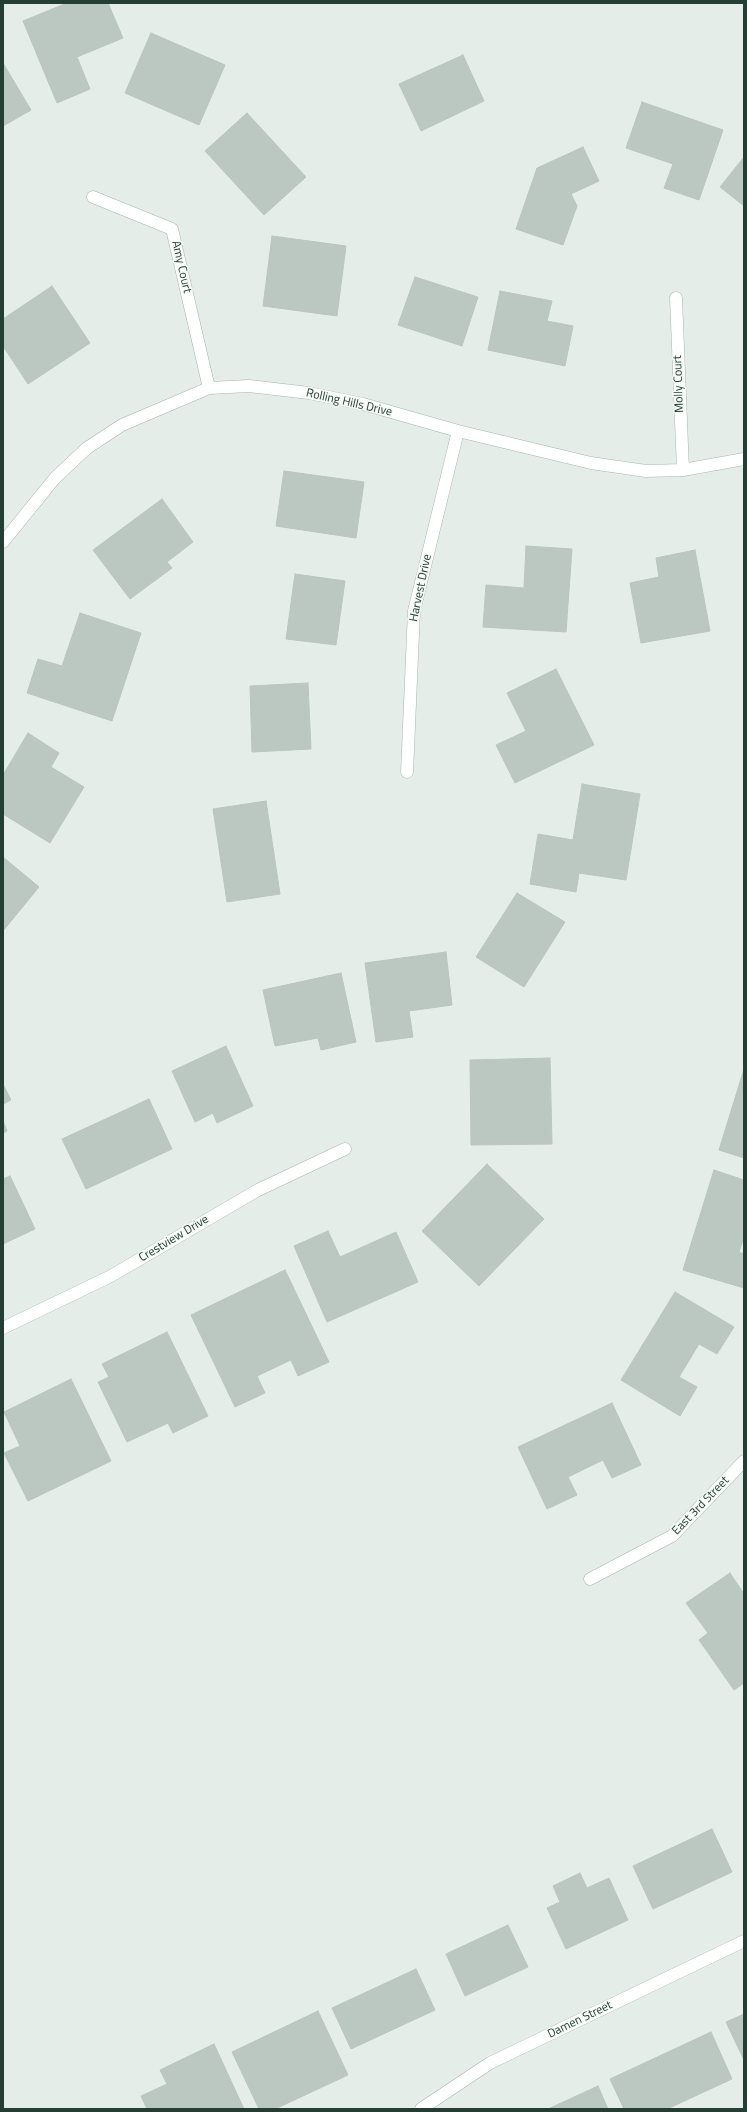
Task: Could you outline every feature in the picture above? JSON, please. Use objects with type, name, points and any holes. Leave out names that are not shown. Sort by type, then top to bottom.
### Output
[{"type":"street","name":"Amy Court","points":[[93,197],[172,229],[209,388]]},
{"type":"street","name":"Molly Court","points":[[676,298],[683,470]]},
{"type":"street","name":"Rolling Hills Drive","points":[[3,542],[55,478],[86,448],[122,425],[209,388],[249,386],[309,393],[363,404],[458,431],[591,463],[646,471],[683,470],[744,460]]},
{"type":"street","name":"Harvest Drive","points":[[407,772],[414,611],[458,431]]},
{"type":"street","name":"Crestview Drive","points":[[3,1328],[111,1276],[258,1190],[345,1148]]},
{"type":"street","name":"East 3rd Street","points":[[590,1579],[672,1536],[744,1461]]},
{"type":"street","name":"Damen Street","points":[[423,2108],[490,2063],[744,1940]]},
{"type":"building","points":[[67,3],[108,3],[123,38],[77,57],[90,89],[57,103],[23,21]]},
{"type":"building","points":[[151,33],[225,65],[199,125],[125,93]]},
{"type":"building","points":[[463,55],[484,101],[421,131],[399,84]]},
{"type":"building","points":[[3,63],[31,110],[3,126]]},
{"type":"building","points":[[642,102],[723,130],[699,200],[664,188],[673,164],[626,148]]},
{"type":"building","points":[[247,113],[306,177],[264,215],[205,151]]},
{"type":"building","points":[[583,147],[599,181],[571,194],[577,206],[563,245],[516,229],[537,168]]},
{"type":"building","points":[[744,157],[744,206],[720,187]]},
{"type":"building","points":[[272,236],[346,246],[337,316],[263,306]]},
{"type":"building","points":[[415,277],[478,297],[462,346],[398,325]]},
{"type":"building","points":[[52,286],[90,343],[28,384],[3,346],[3,319]]},
{"type":"building","points":[[500,291],[552,301],[547,321],[573,326],[565,366],[488,350]]},
{"type":"building","points":[[284,471],[364,482],[356,538],[276,526]]},
{"type":"building","points":[[162,499],[193,542],[167,562],[172,568],[130,599],[93,550]]},
{"type":"building","points":[[526,546],[572,549],[566,632],[483,627],[486,585],[524,588]]},
{"type":"building","points":[[695,550],[710,631],[641,643],[630,583],[659,577],[656,558]]},
{"type":"building","points":[[295,574],[345,581],[336,645],[286,639]]},
{"type":"building","points":[[80,613],[141,633],[112,721],[27,693],[38,659],[62,666]]},
{"type":"building","points":[[556,669],[594,745],[515,783],[496,745],[526,731],[507,693]]},
{"type":"building","points":[[308,683],[311,749],[252,752],[250,686]]},
{"type":"building","points":[[28,733],[59,753],[51,767],[84,787],[50,843],[3,814],[3,775]]},
{"type":"building","points":[[582,784],[640,794],[626,880],[579,873],[576,892],[530,884],[538,834],[573,840]]},
{"type":"building","points":[[266,801],[280,894],[227,902],[213,809]]},
{"type":"building","points":[[3,857],[39,887],[3,931]]},
{"type":"building","points":[[517,893],[565,922],[524,987],[476,957]]},
{"type":"building","points":[[446,952],[452,1005],[409,1011],[413,1037],[376,1042],[365,963]]},
{"type":"building","points":[[341,973],[356,1042],[321,1050],[318,1038],[275,1046],[263,990]]},
{"type":"building","points":[[226,1046],[253,1106],[217,1123],[213,1113],[195,1122],[172,1071]]},
{"type":"building","points":[[550,1058],[552,1144],[471,1145],[470,1060]]},
{"type":"building","points":[[744,1069],[744,1158],[719,1150]]},
{"type":"building","points":[[3,1084],[11,1100],[3,1104]]},
{"type":"building","points":[[149,1099],[172,1149],[86,1189],[62,1139]]},
{"type":"building","points":[[3,1121],[7,1131],[3,1133]]},
{"type":"building","points":[[487,1164],[544,1219],[479,1286],[422,1231]]},
{"type":"building","points":[[714,1170],[744,1180],[744,1237],[739,1252],[744,1254],[744,1288],[683,1270]]},
{"type":"building","points":[[10,1176],[35,1229],[3,1244],[3,1179]]},
{"type":"building","points":[[328,1231],[340,1257],[396,1232],[418,1282],[327,1322],[294,1246]]},
{"type":"building","points":[[285,1270],[329,1362],[298,1376],[291,1360],[257,1376],[265,1393],[235,1407],[191,1315]]},
{"type":"building","points":[[675,1292],[734,1327],[717,1354],[699,1344],[679,1377],[697,1387],[680,1416],[621,1380]]},
{"type":"building","points":[[167,1332],[208,1416],[173,1433],[168,1423],[127,1442],[98,1382],[109,1377],[102,1364]]},
{"type":"building","points":[[71,1379],[111,1461],[28,1501],[4,1453],[20,1446],[4,1412]]},
{"type":"building","points":[[612,1403],[641,1465],[612,1478],[603,1460],[568,1477],[577,1495],[547,1509],[518,1447]]},
{"type":"building","points":[[730,1573],[744,1594],[744,1683],[734,1690],[699,1640],[708,1633],[686,1603]]},
{"type":"building","points":[[712,1829],[732,1872],[653,1909],[633,1866]]},
{"type":"building","points":[[580,1873],[587,1888],[609,1878],[628,1920],[566,1949],[547,1908],[560,1902],[553,1886]]},
{"type":"building","points":[[508,1925],[528,1967],[465,1996],[446,1954]]},
{"type":"building","points":[[416,1969],[435,2010],[351,2049],[332,2008]]},
{"type":"building","points":[[318,2011],[348,2075],[275,2109],[259,2109],[232,2052]]},
{"type":"building","points":[[744,2014],[744,2060],[726,2022]]},
{"type":"building","points":[[711,2032],[732,2079],[667,2109],[624,2109],[610,2079]]},
{"type":"building","points":[[214,2044],[244,2109],[147,2109],[141,2096],[167,2084],[160,2070]]},
{"type":"building","points":[[598,2086],[608,2109],[548,2109]]}]
